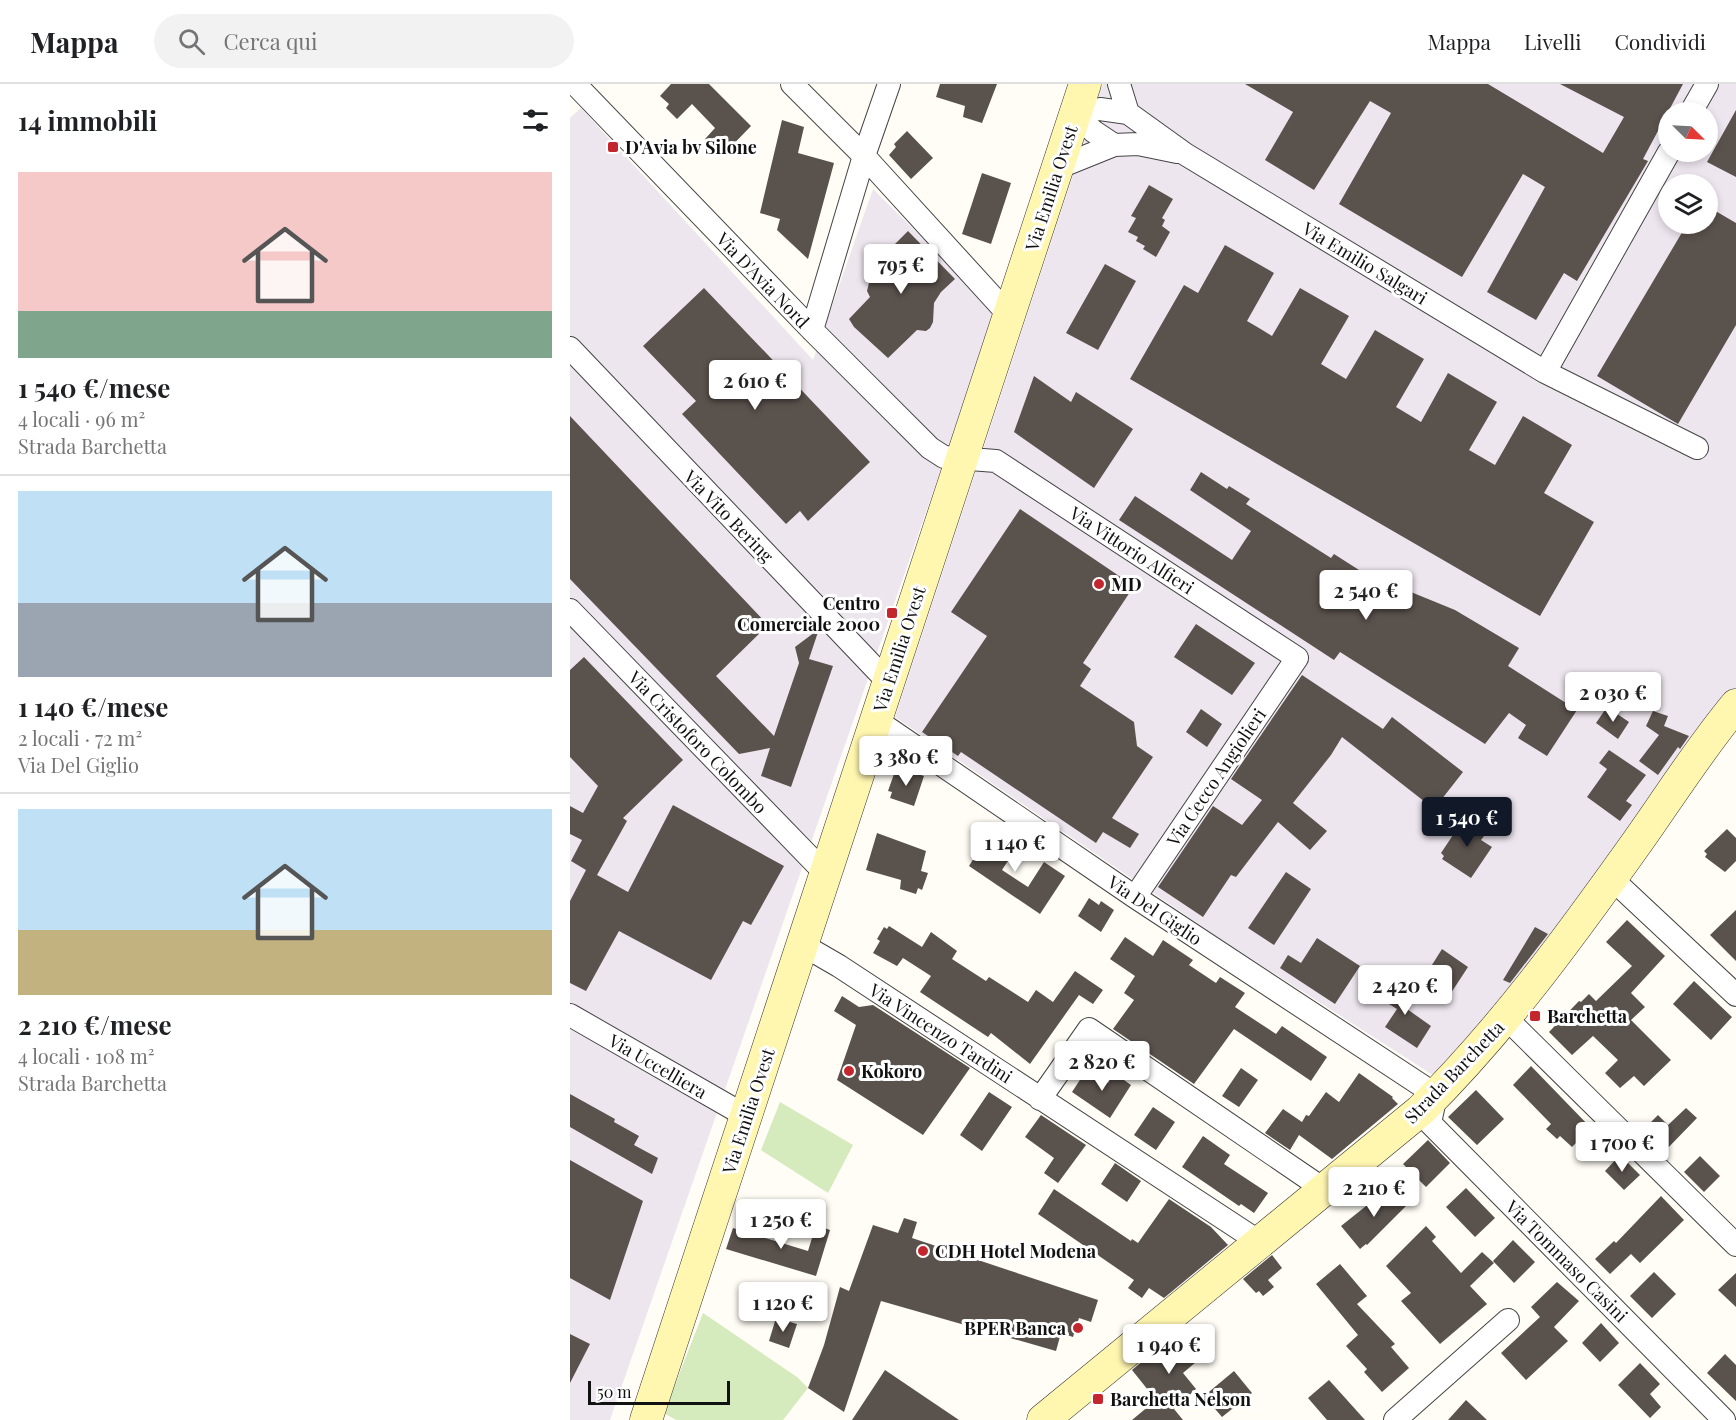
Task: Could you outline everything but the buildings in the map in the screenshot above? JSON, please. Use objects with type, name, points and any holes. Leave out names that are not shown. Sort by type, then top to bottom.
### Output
[{"type":"main road","name":"Via Emilia Ovest","points":[[646,1420],[1085,84]]},
{"type":"main road","name":"Strada Barchetta","points":[[1043,1420],[1261,1243],[1436,1095],[1506,1018],[1736,705]]},
{"type":"street","points":[[792,84],[864,156],[1009,315]]},
{"type":"street","points":[[812,330],[864,156],[889,84]]},
{"type":"street","points":[[1119,84],[1128,113]]},
{"type":"street","points":[[1697,102],[1707,84]]},
{"type":"street","name":"Via D'Avia Nord","points":[[574,89],[930,448],[944,457],[962,458]]},
{"type":"street","name":"Via Emilio Salgari","points":[[1075,113],[1100,109],[1128,113],[1185,154],[1545,372],[1697,448]]},
{"type":"street","points":[[1075,113],[1093,131],[1114,145]]},
{"type":"street","name":"Via Emilio Salgari","points":[[1058,168],[1114,145],[1138,144],[1185,154]]},
{"type":"street","points":[[1545,372],[1663,162]]},
{"type":"street","name":"Via Vito Bering","points":[[570,348],[888,683]]},
{"type":"street","name":"Via Vittorio Alfieri","points":[[962,458],[996,461],[1297,658]]},
{"type":"street","name":"Via Cristoforo Colombo","points":[[570,610],[826,873]]},
{"type":"street","name":"Via Cecco Angiolieri","points":[[1135,897],[1297,658]]},
{"type":"street","name":"Via Del Giglio","points":[[876,720],[1135,897],[1436,1095]]},
{"type":"street","points":[[1611,878],[1736,995]]},
{"type":"street","name":"Via Vincenzo Tardini","points":[[801,944],[839,966],[1261,1243]]},
{"type":"street","name":"Via Uccelliera","points":[[570,1015],[746,1116]]},
{"type":"street","points":[[1506,1018],[1736,1245]]},
{"type":"street","points":[[1040,1099],[1089,1029],[1325,1190]]},
{"type":"street","name":"Via Tommaso Casini","points":[[1436,1095],[1430,1123],[1724,1420]]},
{"type":"street","points":[[1398,1419],[1508,1320]]},
{"type":"shaded area","points":[[1103,84],[1736,84],[1736,687],[1520,991],[1439,1079],[1216,936],[895,717]]},
{"type":"shaded area","points":[[581,108],[813,360],[873,189],[996,311],[610,1420],[570,1420],[570,118]]},
{"type":"green space","points":[[780,1102],[853,1145],[828,1193],[761,1150]]},
{"type":"green space","points":[[703,1313],[797,1377],[808,1388],[783,1420],[676,1420],[664,1413]]},
{"type":"place","name":"D'Avia bv Silone","points":[[613,147]]},
{"type":"place","name":"MD","points":[[1099,584]]},
{"type":"place","name":"Centro Comerciale 2000","points":[[892,613]]},
{"type":"place","name":"Barchetta","points":[[1535,1016]]},
{"type":"place","name":"Kokoro","points":[[849,1071]]},
{"type":"place","name":"CDH Hotel Modena","points":[[923,1251]]},
{"type":"place","name":"BPER Banca","points":[[1078,1328]]},
{"type":"place","name":"Barchetta Nelson","points":[[1098,1399]]}]
